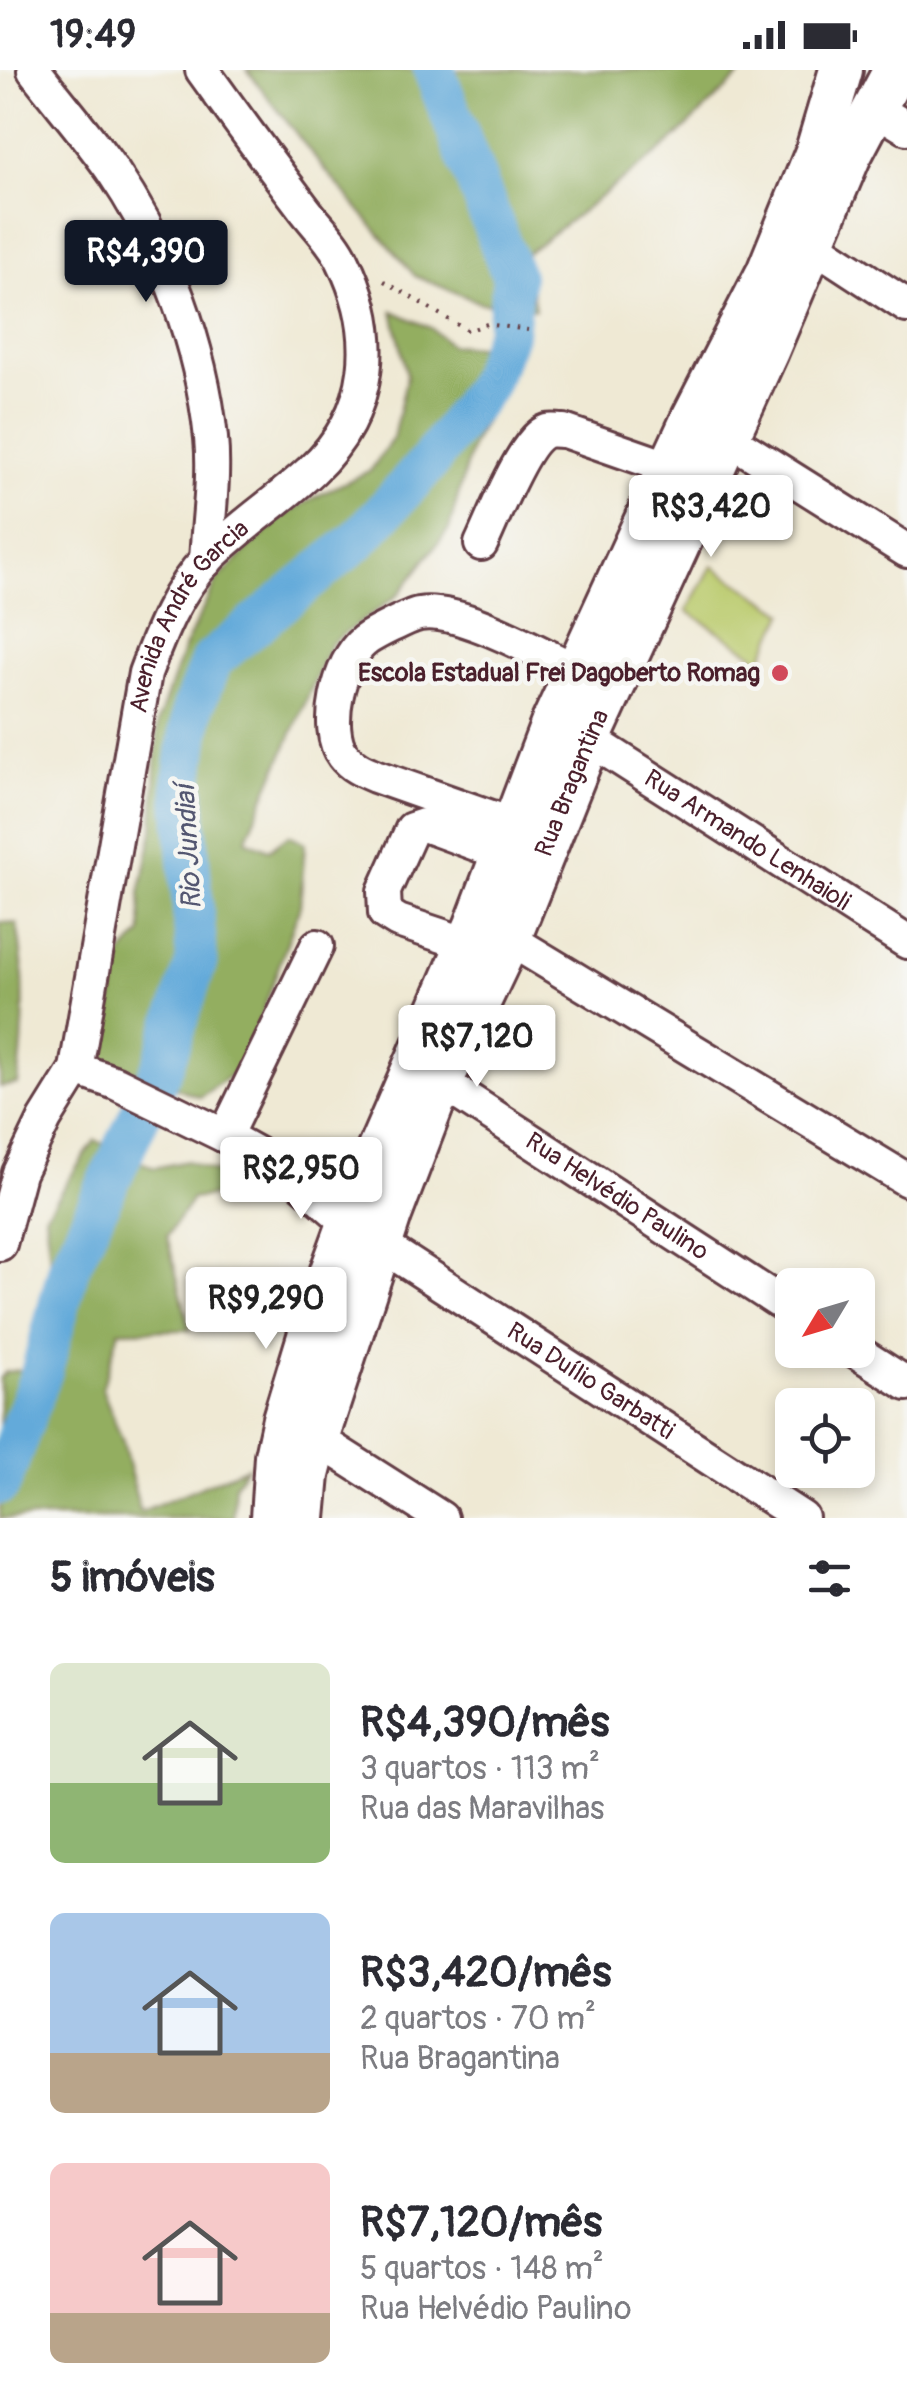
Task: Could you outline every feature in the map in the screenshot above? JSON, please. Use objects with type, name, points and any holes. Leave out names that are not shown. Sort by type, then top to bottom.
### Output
[{"type":"main road","name":"Rua Bragantina","points":[[304,1518],[308,1475],[364,1214],[488,941],[589,739],[816,154],[841,70]]},
{"type":"main road","name":"Rua Bragantina","points":[[364,1214],[440,1082],[488,941],[508,839],[553,722],[670,468],[710,427],[812,244],[849,157],[895,70]]},
{"type":"main road","points":[[252,1518],[276,1456],[314,1320],[364,1214]]},
{"type":"main road","points":[[272,1518],[276,1456]]},
{"type":"street","points":[[34,70],[114,173],[167,270],[203,385],[211,442],[206,561]]},
{"type":"street","name":"Avenida André Garcia","points":[[0,1244],[19,1173],[76,1069],[145,672],[162,629],[206,561],[313,469],[339,440],[356,412],[367,365],[367,335],[360,300],[341,256],[202,70]]},
{"type":"street","points":[[812,244],[907,306]]},
{"type":"street","points":[[710,427],[907,551]]},
{"type":"street","points":[[481,544],[522,459],[546,431],[564,430],[670,468]]},
{"type":"street","points":[[508,839],[358,768],[342,754],[332,730],[346,666],[363,642],[419,614],[459,617],[577,670]]},
{"type":"street","name":"Rua Armando Lenhaioli","points":[[589,739],[907,942]]},
{"type":"street","points":[[508,839],[424,825],[412,830],[384,892],[384,913],[398,922],[488,941],[907,1180]]},
{"type":"street","points":[[226,1136],[317,946]]},
{"type":"street","name":"Rua Duílio Garbatti","points":[[76,1069],[191,1116],[364,1214],[802,1518]]},
{"type":"street","name":"Rua Helvédio Paulino","points":[[440,1082],[775,1299]]},
{"type":"street","points":[[875,1363],[907,1384]]},
{"type":"street","points":[[317,1438],[440,1518]]},
{"type":"path","points":[[341,256],[468,331],[487,324],[528,330]]},
{"type":"green space","points":[[247,70],[746,70],[668,145],[526,254],[535,309],[481,303],[415,276]]},
{"type":"green space","points":[[393,311],[431,328],[450,345],[521,350],[472,445],[449,529],[398,595],[331,643],[246,840],[269,850],[289,835],[305,843],[300,906],[238,1070],[200,1097],[101,1059],[121,956],[142,933],[140,893],[153,831],[158,721],[183,650],[217,580],[279,519],[371,470],[393,438],[407,375]]},
{"type":"green space","points":[[712,566],[785,613],[761,659],[687,611]]},
{"type":"green space","points":[[0,922],[17,924],[24,1004],[18,1084],[0,1087]]},
{"type":"green space","points":[[95,1140],[154,1168],[187,1161],[222,1175],[219,1195],[192,1199],[167,1236],[190,1330],[119,1331],[102,1389],[123,1442],[140,1512],[247,1467],[235,1484],[233,1518],[0,1518],[0,1378],[6,1372],[62,1364],[45,1215]]},
{"type":"waterway","name":"Rio Jundiaí","points":[[0,1484],[41,1374],[69,1267],[163,1065],[197,960],[183,784],[193,708],[211,661],[359,539],[429,462],[486,385],[507,332],[513,277],[434,70]]},
{"type":"place","name":"Escola Estadual Frei Dagoberto Romag","points":[[780,673]]}]
